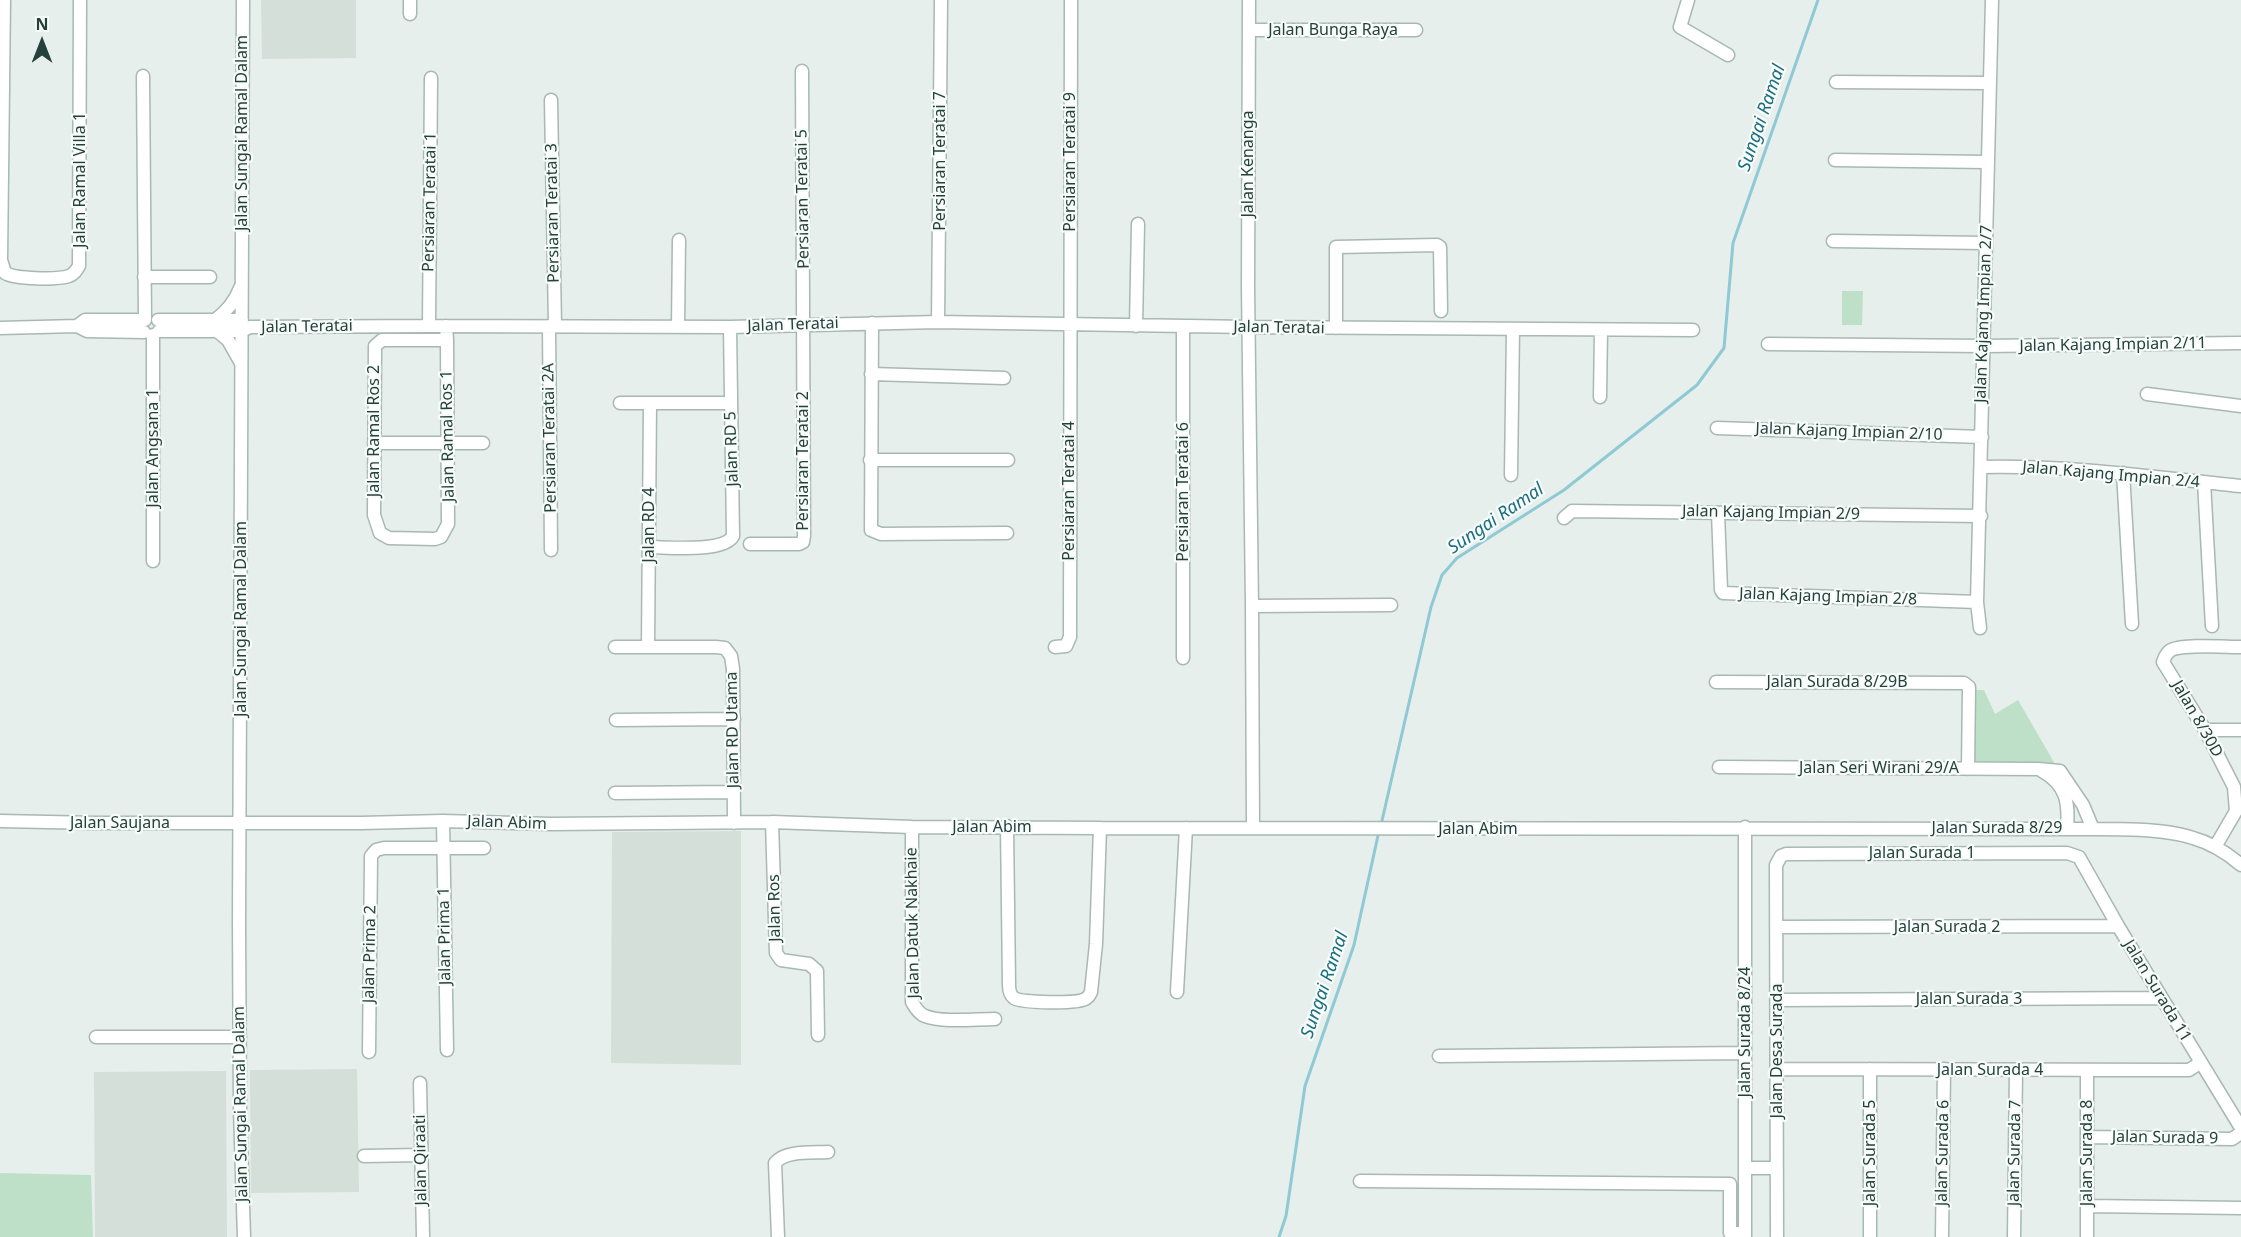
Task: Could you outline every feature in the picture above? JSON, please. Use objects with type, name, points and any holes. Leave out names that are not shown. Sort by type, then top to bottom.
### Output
[{"type":"street","points":[[1,260],[4,0]]},
{"type":"street","name":"Jalan Ramal Villa 1","points":[[1,260],[5,273],[16,277],[66,277],[79,266],[80,0]]},
{"type":"street","name":"Jalan Sungai Ramal Dalam","points":[[243,0],[242,281],[245,326],[241,364],[240,1038],[244,1237]]},
{"type":"street","points":[[410,0],[410,14]]},
{"type":"street","name":"Persiaran Teratai 7","points":[[939,322],[941,0]]},
{"type":"street","name":"Persiaran Teratai 9","points":[[1069,325],[1071,0]]},
{"type":"street","name":"Jalan Kenanga","points":[[1249,0],[1253,828]]},
{"type":"street","points":[[1688,0],[1680,27],[1728,55]]},
{"type":"street","name":"Jalan Kajang Impian 2/7","points":[[1980,628],[1977,602],[1981,516],[1992,0]]},
{"type":"street","name":"Jalan Bunga Raya","points":[[1249,30],[1416,30]]},
{"type":"street","name":"Persiaran Teratai 5","points":[[802,71],[804,282],[802,326]]},
{"type":"street","name":"Jalan Angsana 1","points":[[143,76],[144,277],[152,328],[153,561]]},
{"type":"street","name":"Persiaran Teratai 1","points":[[429,326],[431,78]]},
{"type":"street","points":[[1836,82],[1990,83]]},
{"type":"street","name":"Persiaran Teratai 3","points":[[551,100],[552,326]]},
{"type":"street","points":[[1835,160],[1987,162]]},
{"type":"street","points":[[1136,326],[1138,224]]},
{"type":"street","points":[[678,327],[679,240]]},
{"type":"street","points":[[1833,241],[1986,243]]},
{"type":"street","points":[[1336,328],[1336,248],[1437,245],[1440,247],[1441,311]]},
{"type":"street","points":[[144,277],[210,277]]},
{"type":"street","points":[[241,364],[228,340],[216,325],[236,300],[242,281]]},
{"type":"street","name":"Jalan Teratai","points":[[0,328],[77,326],[85,320],[152,328],[216,325],[730,327],[939,322],[1136,326],[1694,330]]},
{"type":"street","points":[[873,323],[871,530],[881,534],[1007,533]]},
{"type":"street","name":"Persiaran Teratai 4","points":[[1055,647],[1066,646],[1070,637],[1069,325]]},
{"type":"street","name":"Jalan Ramal Ros 1","points":[[435,539],[441,537],[448,524],[446,326]]},
{"type":"street","name":"Persiaran Teratai 2A","points":[[552,326],[552,550]]},
{"type":"street","name":"Persiaran Teratai 2","points":[[750,544],[799,544],[803,542],[802,326]]},
{"type":"street","name":"Persiaran Teratai 6","points":[[1183,326],[1183,658]]},
{"type":"street","name":"Jalan RD 5","points":[[649,547],[703,547],[725,544],[731,541],[733,536],[730,327]]},
{"type":"street","points":[[1511,475],[1513,329]]},
{"type":"street","points":[[1600,397],[1601,330]]},
{"type":"street","name":"Jalan Ramal Ros 2","points":[[435,539],[389,538],[380,533],[374,515],[375,346],[382,340],[447,339]]},
{"type":"street","name":"Jalan Kajang Impian 2/11","points":[[1768,344],[1984,346],[2241,343]]},
{"type":"street","points":[[871,374],[1004,378]]},
{"type":"street","points":[[2147,393],[2241,406]]},
{"type":"street","points":[[620,402],[730,402]]},
{"type":"street","name":"Jalan RD 4","points":[[648,647],[650,403]]},
{"type":"street","name":"Jalan Kajang Impian 2/10","points":[[1717,428],[1982,437]]},
{"type":"street","points":[[374,443],[483,443]]},
{"type":"street","points":[[870,460],[1008,460]]},
{"type":"street","name":"Jalan Kajang Impian 2/4","points":[[1981,467],[2064,468],[2241,486]]},
{"type":"street","points":[[2123,473],[2132,624]]},
{"type":"street","points":[[2204,482],[2212,626]]},
{"type":"street","name":"Jalan Kajang Impian 2/9","points":[[1564,518],[1572,512],[1981,516]]},
{"type":"street","name":"Jalan Kajang Impian 2/8","points":[[1718,513],[1723,593],[1977,602]]},
{"type":"street","points":[[1252,606],[1391,605]]},
{"type":"street","points":[[615,647],[648,647]]},
{"type":"street","name":"Jalan RD Utama","points":[[648,647],[716,647],[725,648],[731,656],[734,719],[734,823]]},
{"type":"street","name":"Jalan 8/30D","points":[[2239,811],[2234,787],[2205,730],[2163,662],[2165,655],[2171,650],[2181,647],[2241,647]]},
{"type":"street","name":"Jalan Surada 8/29B","points":[[1716,682],[1957,682],[1969,687],[1968,768]]},
{"type":"street","points":[[616,720],[734,719]]},
{"type":"street","points":[[2205,730],[2241,730]]},
{"type":"street","name":"Jalan Seri Wirani 29/A","points":[[1719,767],[1968,768],[2060,771],[2083,805],[2093,829]]},
{"type":"street","points":[[2038,769],[2054,778],[2063,791],[2068,808],[2067,829]]},
{"type":"street","points":[[615,793],[734,792]]},
{"type":"street","points":[[2215,847],[2239,811]]},
{"type":"street","name":"Jalan Saujana","points":[[0,821],[240,824]]},
{"type":"street","name":"Jalan Abim","points":[[240,824],[443,821],[550,824],[771,822],[912,827],[1100,828],[1745,827]]},
{"type":"street","name":"Jalan Prima 1","points":[[443,821],[447,1050]]},
{"type":"street","name":"Jalan Ros","points":[[771,822],[776,953],[781,960],[809,964],[817,971],[818,1035]]},
{"type":"street","points":[[1007,826],[1010,991],[1015,999],[1029,1001],[1080,1001],[1089,996],[1091,992],[1096,944],[1100,828]]},
{"type":"street","name":"Jalan Datuk Nakhaie","points":[[912,827],[912,1002],[924,1016],[943,1019],[994,1018]]},
{"type":"street","name":"Jalan Surada 8/29","points":[[1745,827],[2093,829],[2168,833],[2192,837],[2215,847],[2241,865]]},
{"type":"street","name":"Jalan Surada 8/24","points":[[1745,827],[1745,1235]]},
{"type":"street","points":[[1177,993],[1186,828]]},
{"type":"street","name":"Jalan Prima 2","points":[[369,1052],[371,856],[376,850],[384,848],[444,848]]},
{"type":"street","points":[[444,848],[484,848]]},
{"type":"street","name":"Jalan Surada 1","points":[[1776,865],[1781,856],[1794,854],[2073,854]]},
{"type":"street","name":"Jalan Surada 11","points":[[2073,854],[2083,862],[2118,926],[2241,1128]]},
{"type":"street","name":"Jalan Desa Surada","points":[[1776,865],[1778,1237]]},
{"type":"street","name":"Jalan Surada 2","points":[[1776,927],[2118,926]]},
{"type":"street","name":"Jalan Surada 3","points":[[1777,1000],[2161,998]]},
{"type":"street","points":[[96,1038],[240,1038]]},
{"type":"street","points":[[1439,1056],[1745,1053]]},
{"type":"street","name":"Jalan Surada 4","points":[[1777,1069],[2189,1070],[2200,1063]]},
{"type":"street","name":"Jalan Surada 5","points":[[1870,1069],[1870,1237]]},
{"type":"street","name":"Jalan Surada 6","points":[[1942,1237],[1944,1070]]},
{"type":"street","name":"Jalan Surada 7","points":[[2014,1237],[2016,1070]]},
{"type":"street","name":"Jalan Surada 8","points":[[2087,1070],[2087,1237]]},
{"type":"street","name":"Jalan Qiraati","points":[[420,1083],[423,1237]]},
{"type":"street","name":"Jalan Surada 9","points":[[2087,1137],[2232,1139],[2241,1134]]},
{"type":"street","points":[[778,1237],[775,1163],[778,1159],[791,1155],[828,1152]]},
{"type":"street","points":[[364,1156],[421,1155]]},
{"type":"street","points":[[1745,1168],[1777,1168]]},
{"type":"street","points":[[1360,1181],[1730,1184],[1730,1233],[1745,1235]]},
{"type":"street","points":[[2087,1206],[2241,1208]]},
{"type":"shaded area","points":[[261,0],[356,0],[356,58],[262,59]]},
{"type":"shaded area","points":[[741,831],[741,1065],[611,1063],[612,832]]},
{"type":"shaded area","points":[[357,1069],[359,1192],[251,1193],[250,1070]]},
{"type":"shaded area","points":[[226,1071],[227,1237],[95,1237],[94,1072]]},
{"type":"green space","points":[[1842,291],[1863,291],[1862,325],[1842,325]]},
{"type":"green space","points":[[1973,690],[1984,690],[1995,714],[2018,700],[2055,764],[1975,761]]},
{"type":"green space","points":[[0,1173],[91,1175],[93,1237],[0,1237]]},
{"type":"waterway","name":"Sungai Ramal","points":[[1381,825],[1431,607],[1442,575],[1457,558],[1564,490],[1697,385],[1724,348],[1733,243],[1818,0]]},
{"type":"waterway","name":"Sungai Ramal","points":[[1279,1237],[1286,1216],[1305,1086],[1354,945],[1379,831]]}]
